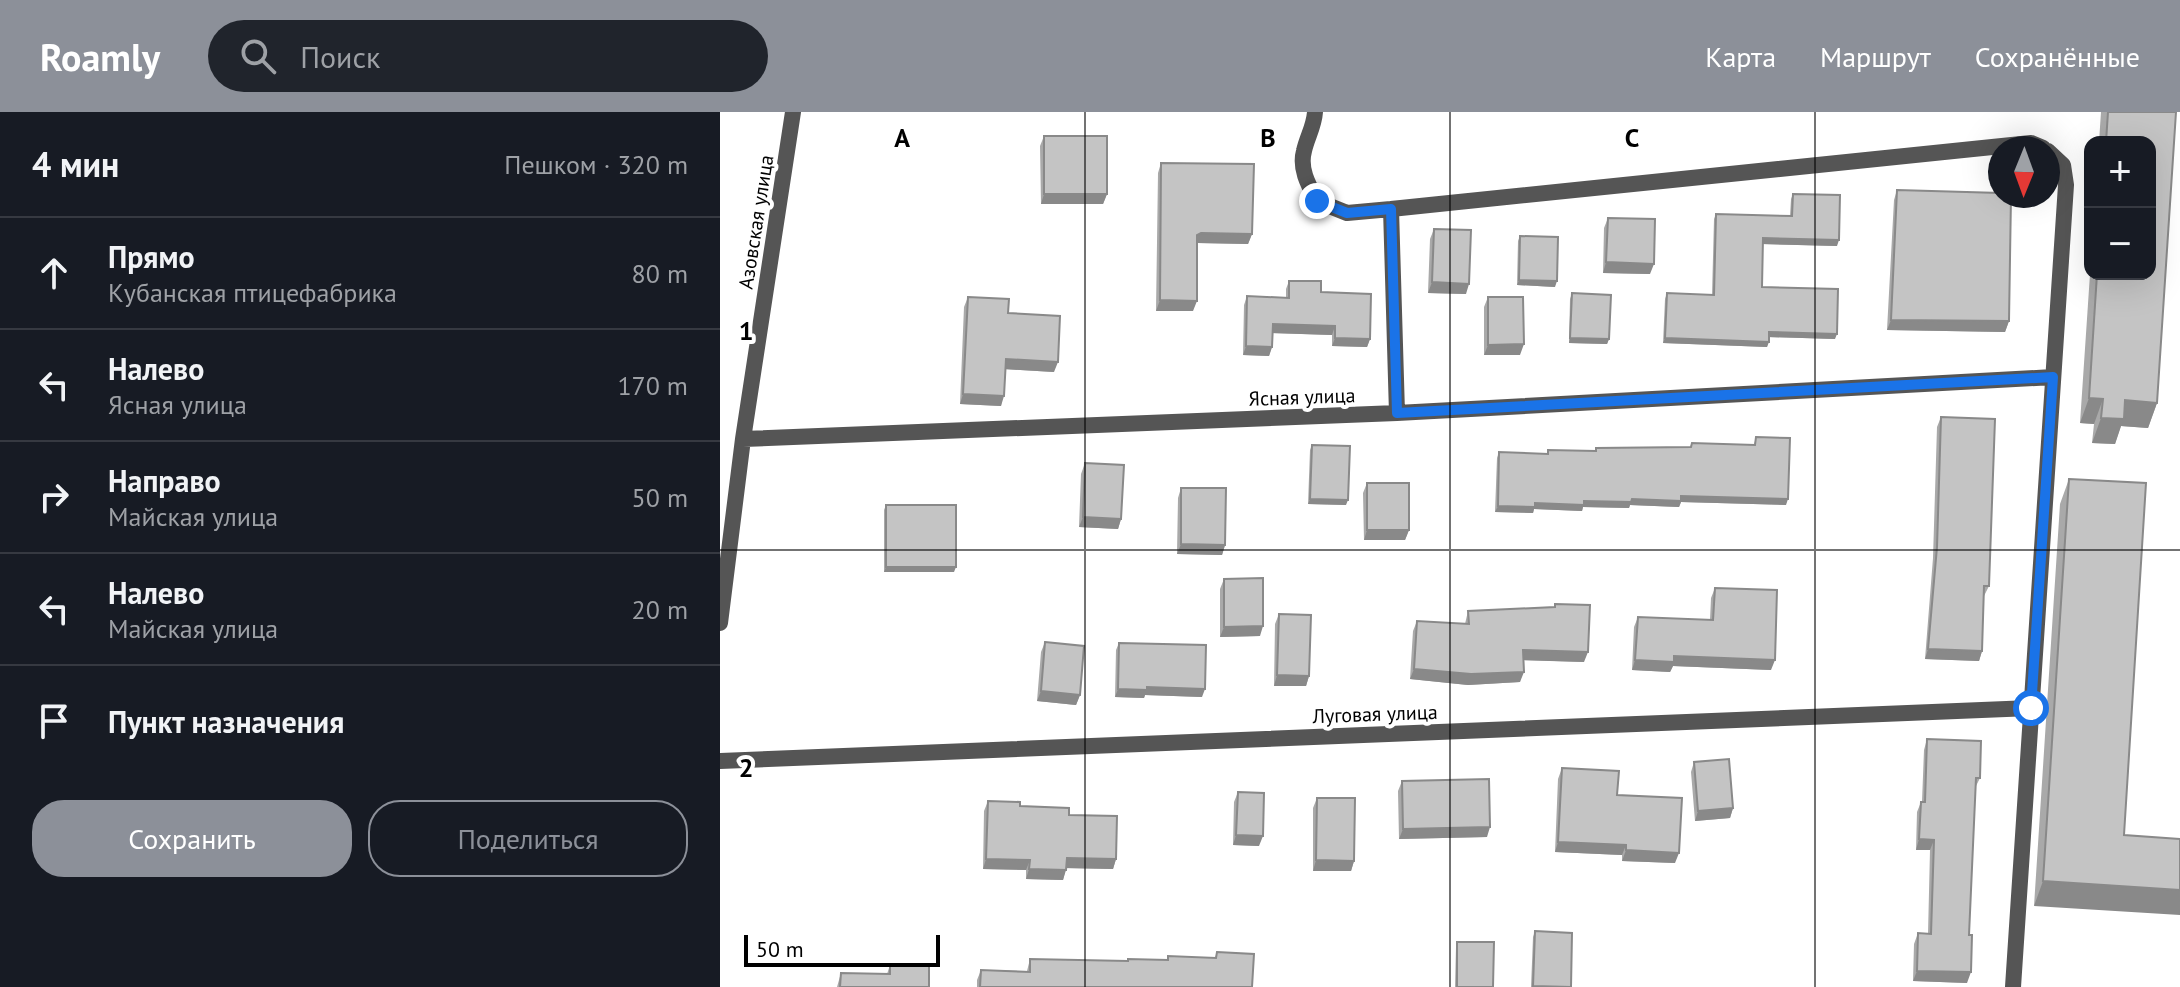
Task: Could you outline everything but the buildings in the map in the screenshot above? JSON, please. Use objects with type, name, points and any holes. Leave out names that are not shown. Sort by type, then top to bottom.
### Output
[{"type":"street","name":"Азовская улица","points":[[720,623],[743,439],[793,112]]},
{"type":"street","points":[[1315,112],[1313,128],[1303,153],[1304,176],[1317,201],[1347,213],[1988,147]]},
{"type":"street","points":[[2013,987],[2066,185],[2060,162]]},
{"type":"street","points":[[1391,209],[1397,413]]},
{"type":"street","name":"Ясная улица","points":[[743,439],[1397,413],[2053,377]]},
{"type":"street","name":"Луговая улица","points":[[720,761],[2031,708]]},
{"type":"route","points":[[1317,201],[1347,213],[1391,209],[1397,413],[2053,377],[2031,708]]}]
